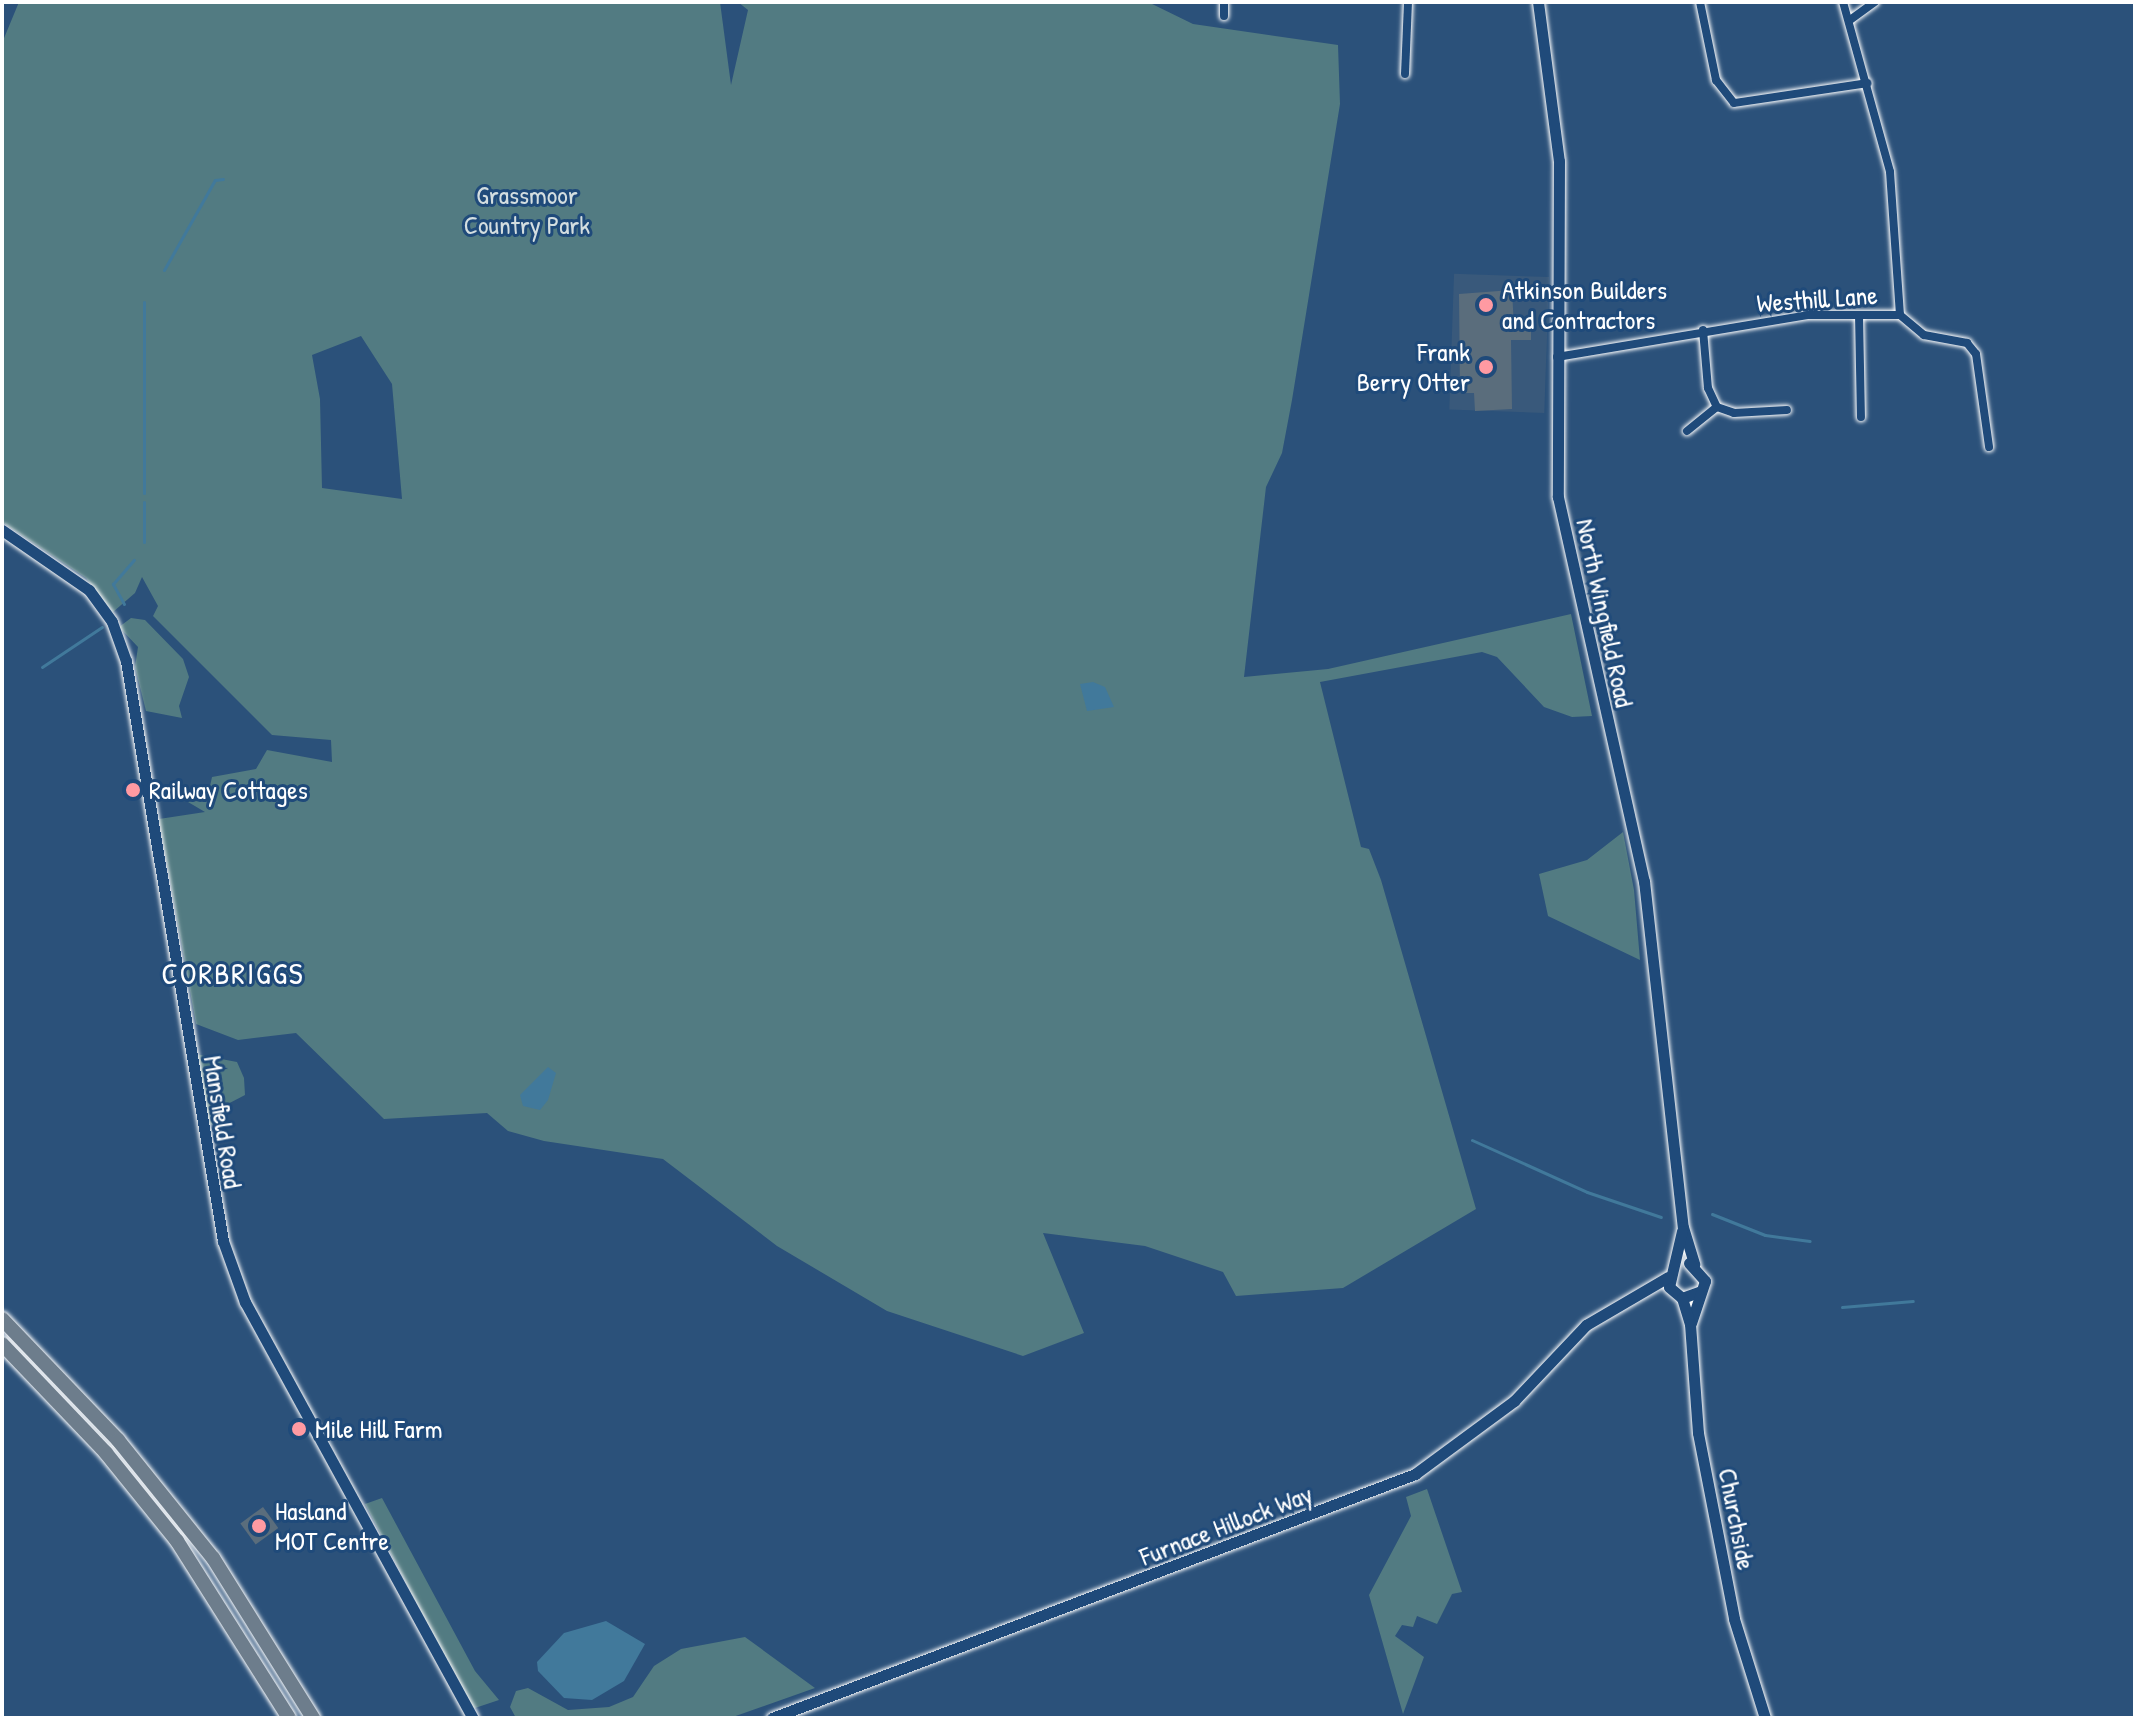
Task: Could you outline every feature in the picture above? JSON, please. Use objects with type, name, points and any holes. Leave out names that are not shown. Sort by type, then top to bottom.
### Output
[{"type":"highway","points":[[2,1319],[118,1440],[213,1558],[313,1718]]},
{"type":"highway","points":[[2,1344],[106,1453],[177,1541],[289,1718]]},
{"type":"main road","name":"North Wingfield Road","points":[[1538,2],[1559,161],[1555,357],[1558,497],[1644,881],[1683,1227],[1694,1264],[1704,1276],[1701,1291]]},
{"type":"main road","name":"Mansfield Road","points":[[2,530],[89,590],[112,622],[126,661],[223,1241],[245,1302],[473,1718]]},
{"type":"main road","name":"North Wingfield Road","points":[[1671,1272],[1683,1227]]},
{"type":"main road","points":[[1671,1272],[1694,1264]]},
{"type":"main road","name":"Furnace Hillock Way","points":[[772,1718],[1415,1474],[1514,1401],[1586,1325],[1648,1293],[1671,1272]]},
{"type":"main road","name":"Churchside","points":[[1671,1272],[1690,1324],[1698,1433],[1734,1619],[1765,1718]]},
{"type":"main road","points":[[1648,1293],[1678,1296],[1701,1291]]},
{"type":"main road","name":"Churchside","points":[[1690,1324],[1701,1291]]},
{"type":"street","points":[[1224,2],[1224,16]]},
{"type":"street","points":[[1405,74],[1408,2]]},
{"type":"street","points":[[1700,2],[1716,80],[1734,103],[1868,83]]},
{"type":"street","points":[[1843,2],[1868,83],[1890,172],[1900,315]]},
{"type":"street","points":[[1850,20],[1875,2]]},
{"type":"street","points":[[1859,315],[1861,417]]},
{"type":"street","name":"Westhill Lane","points":[[1555,357],[1703,330],[1859,315],[1900,315],[1924,335],[1967,343],[1976,354],[1989,447]]},
{"type":"street","points":[[1703,330],[1708,388],[1717,407],[1734,413],[1787,410]]},
{"type":"street","points":[[1687,431],[1717,407]]},
{"type":"shaded area","points":[[1454,274],[1549,277],[1544,413],[1449,410]]},
{"type":"shaded area","points":[[1093,682],[1105,687],[1114,707],[1087,711],[1080,684]]},
{"type":"shaded area","points":[[548,1067],[556,1073],[548,1100],[540,1110],[523,1106],[520,1095]]},
{"type":"shaded area","points":[[606,1621],[645,1644],[624,1681],[592,1700],[564,1698],[538,1671],[537,1662],[564,1633]]},
{"type":"green space","name":"Grassmoor Country Park","points":[[19,2],[720,2],[731,85],[748,10],[738,2],[1148,2],[1193,24],[1338,45],[1340,104],[1282,453],[1266,487],[1244,677],[1328,669],[1571,614],[1592,716],[1572,717],[1544,707],[1497,657],[1482,652],[1320,682],[1361,847],[1369,849],[1381,880],[1476,1209],[1343,1288],[1236,1296],[1223,1272],[1145,1246],[1043,1233],[1084,1333],[1023,1356],[887,1311],[777,1246],[663,1159],[544,1141],[508,1131],[487,1113],[384,1119],[296,1033],[238,1040],[196,1024],[159,819],[205,812],[188,802],[207,800],[212,777],[256,769],[267,750],[332,762],[331,740],[272,735],[153,616],[158,606],[142,577],[135,593],[113,612],[86,578],[2,522],[2,43]],"holes":[[[361,336],[392,384],[402,499],[322,488],[320,399],[312,355]]]},
{"type":"green space","points":[[131,618],[145,620],[183,659],[189,677],[179,706],[182,718],[146,711],[135,667],[138,647],[119,627]]},
{"type":"green space","points":[[1623,832],[1634,890],[1640,960],[1548,916],[1539,874],[1587,860]]},
{"type":"green space","points":[[195,1054],[237,1062],[244,1078],[245,1095],[222,1107],[221,1123],[209,1125]]},
{"type":"green space","points":[[1427,1489],[1462,1592],[1452,1594],[1437,1624],[1417,1616],[1413,1627],[1402,1625],[1395,1636],[1424,1657],[1403,1714],[1369,1595],[1411,1516],[1406,1497]]},
{"type":"green space","points":[[382,1498],[475,1671],[499,1700],[472,1709],[365,1504]]},
{"type":"green space","points":[[745,1637],[815,1688],[730,1718],[516,1718],[510,1707],[516,1691],[528,1688],[568,1710],[609,1707],[633,1697],[654,1666],[681,1649]]},
{"type":"building","points":[[1512,290],[1514,328],[1531,327],[1531,340],[1511,340],[1512,409],[1475,411],[1474,393],[1460,393],[1459,294]]},
{"type":"building","name":"Hasland MOT Centre","points":[[263,1507],[278,1528],[256,1544],[240,1523]]},
{"type":"waterway","points":[[164,270],[215,180],[223,179]]},
{"type":"waterway","points":[[144,302],[144,493]]},
{"type":"waterway","points":[[144,502],[144,542]]},
{"type":"waterway","points":[[124,604],[113,584],[134,560]]},
{"type":"waterway","points":[[42,667],[102,627]]},
{"type":"waterway","points":[[1472,1140],[1587,1192],[1661,1217]]},
{"type":"waterway","points":[[1712,1214],[1765,1235],[1810,1241]]},
{"type":"waterway","points":[[1842,1307],[1913,1301]]},
{"type":"place","name":"Atkinson Builders and Contractors","points":[[1486,305]]},
{"type":"place","name":"Frank Berry Otter","points":[[1486,367]]},
{"type":"place","name":"Railway Cottages","points":[[133,790]]},
{"type":"place","name":"Mile Hill Farm","points":[[299,1429]]},
{"type":"place","name":"Hasland MOT Centre","points":[[259,1526]]},
{"type":"district","name":"CORBRIGGS","points":[[233,973]]}]
